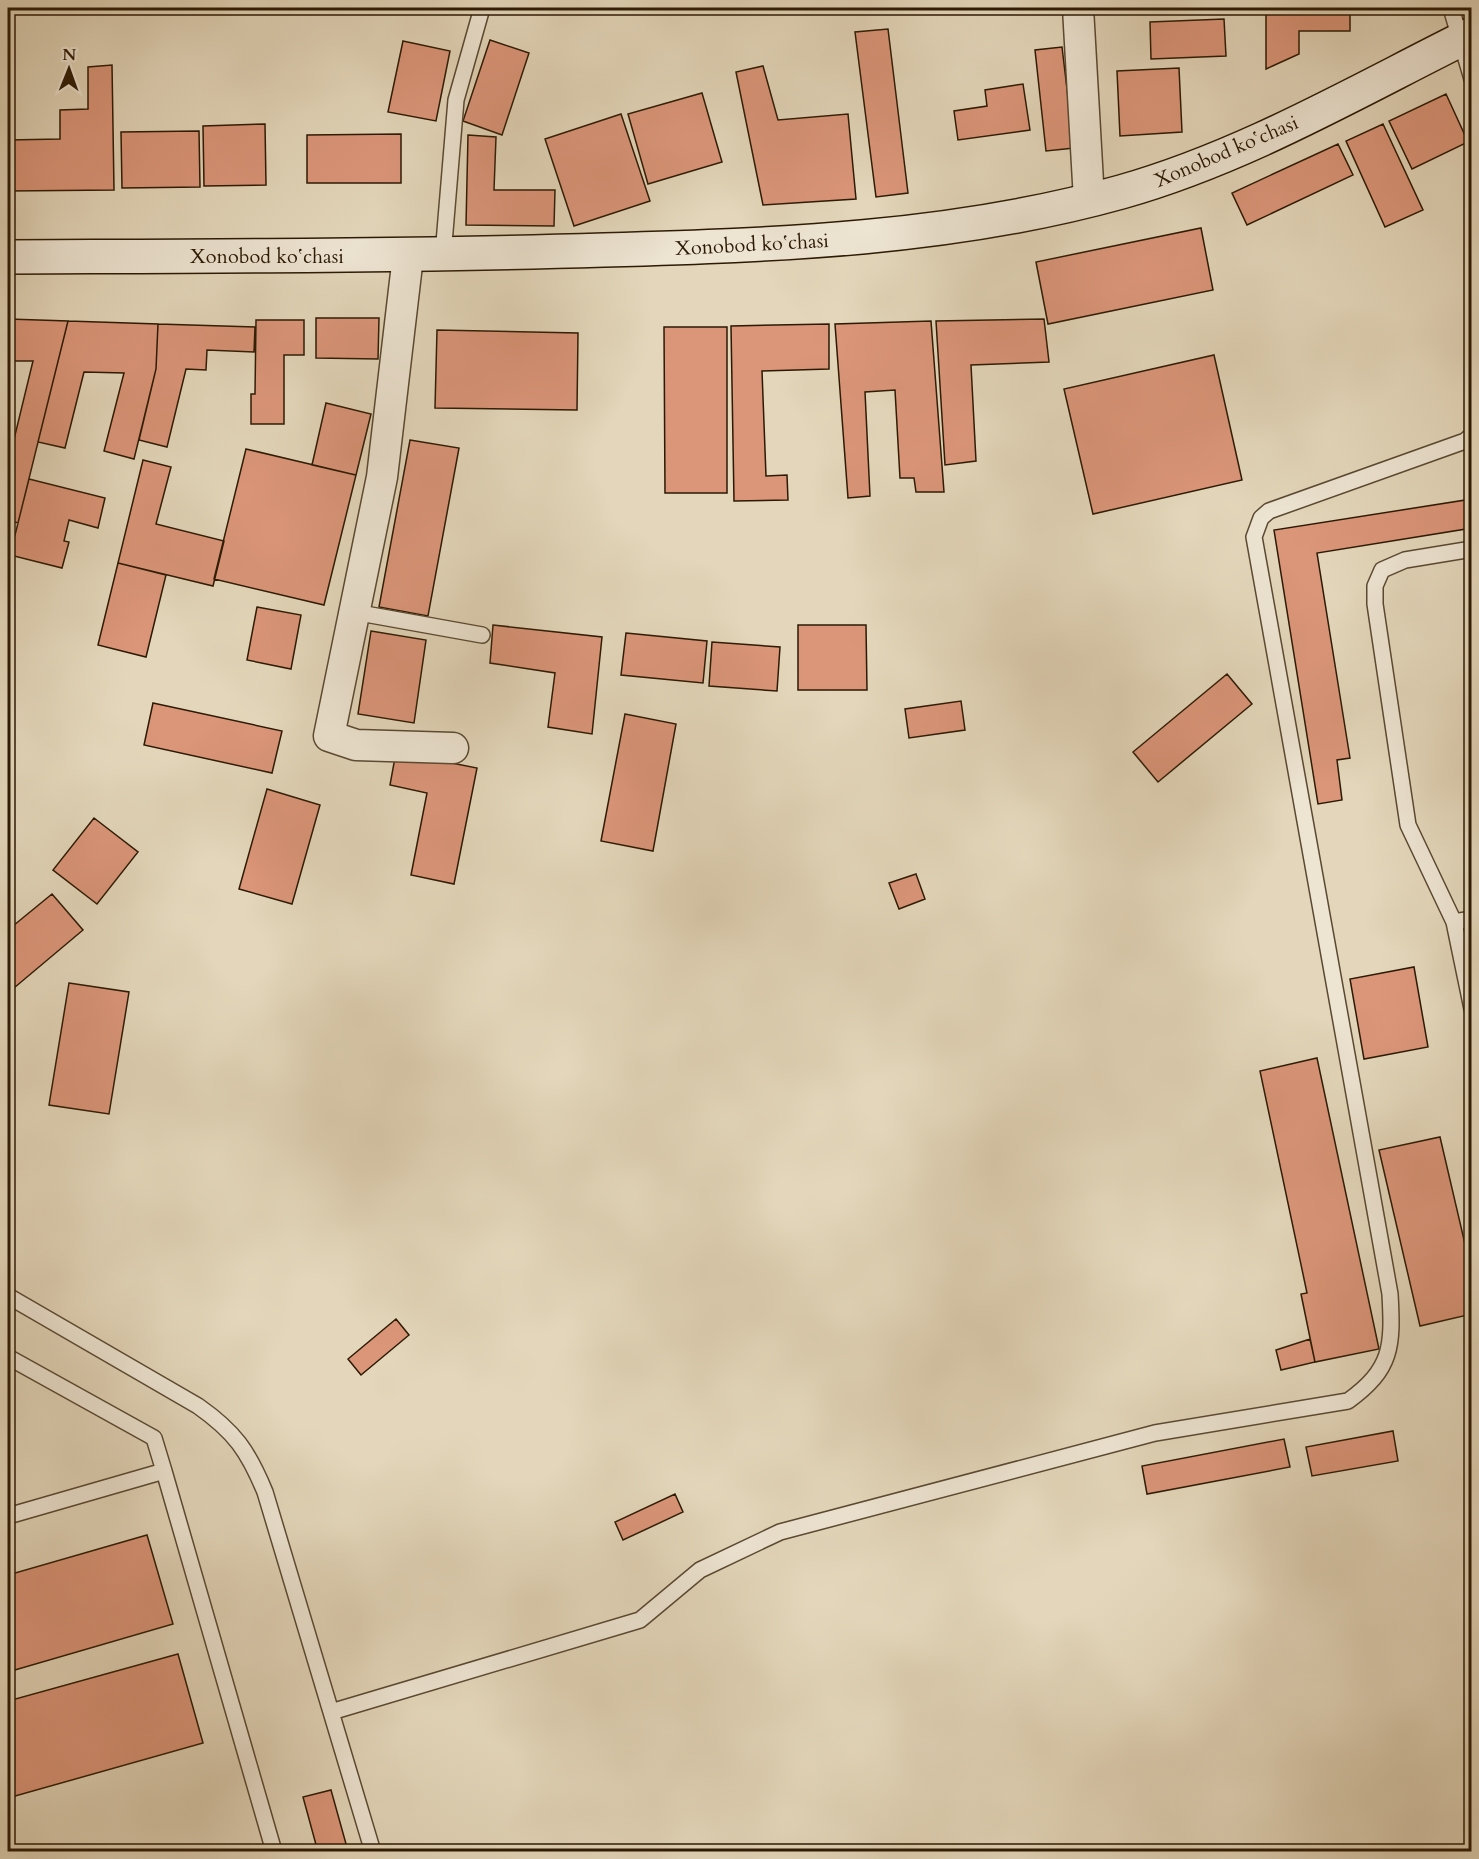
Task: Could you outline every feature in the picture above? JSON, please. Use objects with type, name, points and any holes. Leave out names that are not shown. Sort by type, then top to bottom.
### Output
[{"type":"main road","name":"Xonobod koʻchasi","points":[[8,257],[408,256],[762,246],[844,239],[1010,216],[1089,200],[1169,177],[1244,147],[1466,37]]},
{"type":"street","points":[[1078,8],[1089,200]]},
{"type":"street","points":[[408,256],[382,477],[328,736],[356,745],[453,748]]},
{"type":"lane","points":[[443,255],[456,100],[482,8]]},
{"type":"lane","points":[[1451,8],[1466,37],[1472,80]]},
{"type":"lane","points":[[331,1712],[640,1620],[700,1570],[780,1532],[1155,1433],[1348,1401],[1372,1383],[1387,1355],[1392,1326],[1390,1294],[1254,537],[1261,518],[1269,511],[1465,441],[1472,435]]},
{"type":"lane","points":[[1472,549],[1405,560],[1382,570],[1375,586],[1408,825],[1454,922],[1472,1009]]},
{"type":"lane","points":[[354,612],[483,635]]},
{"type":"lane","points":[[1454,922],[1472,919]]},
{"type":"lane","points":[[8,1296],[198,1406],[223,1423],[251,1457],[265,1492],[373,1851]]},
{"type":"lane","points":[[8,1357],[154,1438],[273,1848]]},
{"type":"lane","points":[[8,1516],[164,1471]]},
{"type":"building","points":[[1266,8],[1350,8],[1350,31],[1299,31],[1299,54],[1266,69]]},
{"type":"building","points":[[1224,19],[1226,56],[1151,59],[1150,22]]},
{"type":"building","points":[[888,29],[908,193],[876,197],[855,32]]},
{"type":"building","points":[[490,40],[529,53],[502,135],[463,121]]},
{"type":"building","points":[[403,41],[450,51],[436,121],[388,112]]},
{"type":"building","points":[[1062,47],[1074,148],[1046,151],[1035,50]]},
{"type":"building","points":[[112,65],[114,190],[8,191],[8,140],[60,139],[60,110],[88,109],[88,67]]},
{"type":"building","points":[[763,66],[778,120],[848,114],[856,199],[763,205],[736,72]]},
{"type":"building","points":[[1179,68],[1182,132],[1120,136],[1117,71]]},
{"type":"building","points":[[1023,84],[1030,130],[958,140],[954,111],[987,106],[985,90]]},
{"type":"building","points":[[702,93],[722,162],[648,184],[628,114]]},
{"type":"building","points":[[1446,94],[1468,142],[1412,169],[1389,121]]},
{"type":"building","points":[[621,114],[650,201],[574,226],[545,139]]},
{"type":"building","points":[[265,124],[266,185],[204,186],[203,126]]},
{"type":"building","points":[[1383,124],[1423,210],[1385,227],[1346,141]]},
{"type":"building","points":[[199,131],[200,187],[122,188],[121,132]]},
{"type":"building","points":[[401,134],[401,183],[307,183],[307,135]]},
{"type":"building","points":[[468,135],[496,137],[494,190],[555,190],[554,226],[466,225]]},
{"type":"building","points":[[1338,144],[1353,175],[1247,225],[1232,193]]},
{"type":"building","points":[[1201,228],[1213,290],[1048,324],[1036,262]]},
{"type":"building","points":[[316,318],[379,318],[378,359],[316,358]]},
{"type":"building","points":[[8,319],[68,321],[18,523],[8,520],[8,464],[33,361],[8,361]]},
{"type":"building","points":[[1044,319],[1049,362],[971,365],[976,461],[945,465],[936,321]]},
{"type":"building","points":[[256,320],[304,320],[304,355],[284,355],[284,424],[251,424],[251,394],[255,394]]},
{"type":"building","points":[[68,321],[158,324],[156,369],[134,459],[104,451],[124,373],[84,372],[65,448],[38,442]]},
{"type":"building","points":[[931,321],[944,492],[916,492],[914,478],[900,478],[895,390],[865,392],[870,496],[848,498],[835,324]]},
{"type":"building","points":[[158,324],[255,327],[254,352],[207,350],[206,370],[186,369],[167,447],[139,440],[156,369]]},
{"type":"building","points":[[829,324],[829,369],[762,371],[766,476],[787,475],[788,500],[734,501],[731,326]]},
{"type":"building","points":[[664,327],[727,327],[727,493],[665,493]]},
{"type":"building","points":[[437,330],[578,333],[577,410],[435,408]]},
{"type":"building","points":[[1214,355],[1242,480],[1093,514],[1064,389]]},
{"type":"building","points":[[326,403],[371,414],[356,475],[312,465]]},
{"type":"building","points":[[410,440],[459,448],[428,616],[379,607]]},
{"type":"building","points":[[246,449],[356,475],[324,605],[214,579]]},
{"type":"building","points":[[143,460],[171,467],[156,524],[224,541],[213,586],[118,563]]},
{"type":"building","points":[[29,479],[105,498],[98,528],[69,520],[64,541],[69,542],[62,568],[10,555]]},
{"type":"building","points":[[1472,499],[1472,528],[1317,553],[1350,758],[1337,760],[1342,800],[1318,804],[1274,530]]},
{"type":"building","points":[[118,563],[166,575],[146,657],[98,645]]},
{"type":"building","points":[[257,607],[301,615],[291,669],[247,660]]},
{"type":"building","points":[[493,625],[602,637],[592,734],[548,727],[555,673],[490,663]]},
{"type":"building","points":[[798,625],[866,625],[867,690],[798,690]]},
{"type":"building","points":[[371,631],[426,640],[414,723],[358,714]]},
{"type":"building","points":[[626,633],[707,641],[703,683],[621,675]]},
{"type":"building","points":[[712,642],[780,647],[777,691],[709,686]]},
{"type":"building","points":[[1227,674],[1252,704],[1158,782],[1133,752]]},
{"type":"building","points":[[961,701],[965,730],[909,738],[905,709]]},
{"type":"building","points":[[153,703],[282,731],[272,773],[144,745]]},
{"type":"building","points":[[625,714],[676,724],[653,851],[601,841]]},
{"type":"building","points":[[396,752],[477,768],[454,884],[411,875],[427,793],[390,785]]},
{"type":"building","points":[[267,789],[320,805],[292,904],[239,889]]},
{"type":"building","points":[[94,818],[138,852],[97,904],[53,870]]},
{"type":"building","points":[[916,874],[925,899],[899,909],[889,883]]},
{"type":"building","points":[[52,894],[83,930],[8,993],[8,930]]},
{"type":"building","points":[[1414,967],[1428,1047],[1364,1059],[1350,979]]},
{"type":"building","points":[[69,983],[129,992],[109,1114],[49,1105]]},
{"type":"building","points":[[1317,1058],[1379,1349],[1315,1362],[1301,1294],[1307,1293],[1260,1071]]},
{"type":"building","points":[[1440,1137],[1472,1274],[1472,1314],[1420,1326],[1379,1150]]},
{"type":"building","points":[[396,1319],[409,1335],[361,1375],[348,1359]]},
{"type":"building","points":[[1310,1339],[1315,1362],[1281,1370],[1276,1350]]},
{"type":"building","points":[[1393,1431],[1398,1461],[1312,1476],[1306,1447]]},
{"type":"building","points":[[1284,1439],[1290,1467],[1147,1494],[1142,1466]]},
{"type":"building","points":[[675,1494],[683,1512],[623,1540],[615,1522]]},
{"type":"building","points":[[147,1535],[173,1624],[8,1672],[8,1575]]},
{"type":"building","points":[[178,1654],[203,1743],[8,1798],[8,1701]]},
{"type":"building","points":[[331,1790],[347,1852],[318,1852],[303,1797]]}]
